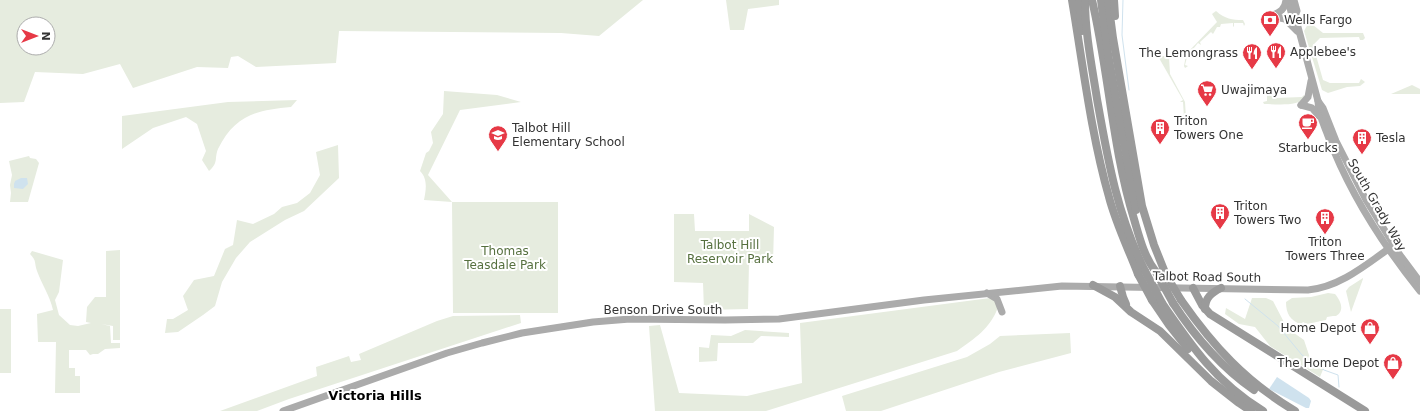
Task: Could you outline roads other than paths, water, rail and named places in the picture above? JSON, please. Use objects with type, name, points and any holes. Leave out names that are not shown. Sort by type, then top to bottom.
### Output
[{"type":"highway","points":[[1072,0],[1079,48],[1101,167],[1115,218],[1142,270],[1189,343],[1214,372],[1238,394],[1263,411]]},
{"type":"highway","points":[[1079,0],[1083,44],[1093,95],[1098,108]]},
{"type":"highway","points":[[1086,0],[1088,39],[1098,108],[1114,191],[1128,233],[1152,300],[1185,345],[1201,363],[1214,372]]},
{"type":"highway","points":[[1086,0],[1130,206],[1152,267],[1177,302],[1213,343],[1245,376],[1267,393],[1295,411]]},
{"type":"highway","points":[[1092,0],[1101,66],[1124,202],[1142,270]]},
{"type":"highway","points":[[1101,0],[1108,54],[1134,200],[1140,224],[1156,272]]},
{"type":"highway","points":[[1108,0],[1112,38],[1142,206],[1154,245],[1177,302],[1188,325],[1221,363],[1251,387],[1288,411]]},
{"type":"highway","points":[[1114,0],[1119,72]]},
{"type":"highway","points":[[1093,285],[1115,297],[1131,312],[1136,314]]},
{"type":"highway","points":[[1120,286],[1122,297],[1127,305],[1136,314],[1160,331],[1215,384],[1251,411]]},
{"type":"highway","points":[[1193,288],[1205,309],[1210,314],[1365,411]]},
{"type":"highway","points":[[1205,309],[1208,297],[1221,288]]},
{"type":"main road","name":"South Grady Way","points":[[1287,0],[1291,12],[1295,16],[1318,101],[1318,110],[1337,157],[1354,183],[1358,184],[1367,209],[1420,291]]},
{"type":"main road","points":[[1287,0],[1281,12],[1271,16],[1287,21],[1300,34]]},
{"type":"main road","name":"South Grady Way","points":[[1294,0],[1297,11],[1295,16]]},
{"type":"main road","points":[[1311,76],[1309,95],[1301,105],[1314,110],[1321,118]]},
{"type":"main road","name":"South Grady Way","points":[[1318,101],[1323,108],[1346,169],[1380,235],[1392,247],[1420,282]]},
{"type":"main road","points":[[1378,256],[1381,247],[1380,235]]},
{"type":"main road","name":"Talbot Road South","points":[[1007,290],[1093,285],[1302,290],[1315,289],[1341,280],[1392,247]]},
{"type":"main road","name":"Benson Drive South","points":[[283,411],[447,353],[522,333],[562,326],[630,319],[778,319],[1007,290]]},
{"type":"main road","points":[[987,293],[998,300],[1002,312]]},
{"type":"water","points":[[21,178],[27,178],[28,184],[23,189],[14,188],[15,181]]},
{"type":"water","points":[[1277,377],[1309,398],[1311,401],[1309,408],[1306,408],[1269,389]]},
{"type":"waterway","points":[[1123,0],[1122,35],[1129,90]]},
{"type":"waterway","points":[[1245,299],[1278,326],[1302,355],[1324,370],[1338,375],[1339,387]]},
{"type":"place","name":"Wells Fargo","points":[[1270,37]]},
{"type":"place","name":"Applebee's","points":[[1276,69]]},
{"type":"place","name":"The Lemongrass","points":[[1252,70]]},
{"type":"place","name":"Uwajimaya","points":[[1207,107]]},
{"type":"place","name":"Starbucks","points":[[1308,140]]},
{"type":"place","name":"Triton Towers One","points":[[1160,145]]},
{"type":"place","name":"Talbot Hill Elementary School","points":[[498,152]]},
{"type":"place","name":"Tesla","points":[[1362,155]]},
{"type":"place","name":"Triton Towers Two","points":[[1220,230]]},
{"type":"place","name":"Triton Towers Three","points":[[1325,235]]},
{"type":"place","name":"Home Depot","points":[[1370,345]]},
{"type":"place","name":"The Home Depot","points":[[1393,380]]},
{"type":"district","name":"Victoria Hills","points":[[375,395]]},
{"type":"park label","name":"Talbot Hill Reservoir Park","points":[[730,252]]},
{"type":"park label","name":"Thomas Teasdale Park","points":[[505,258]]}]
